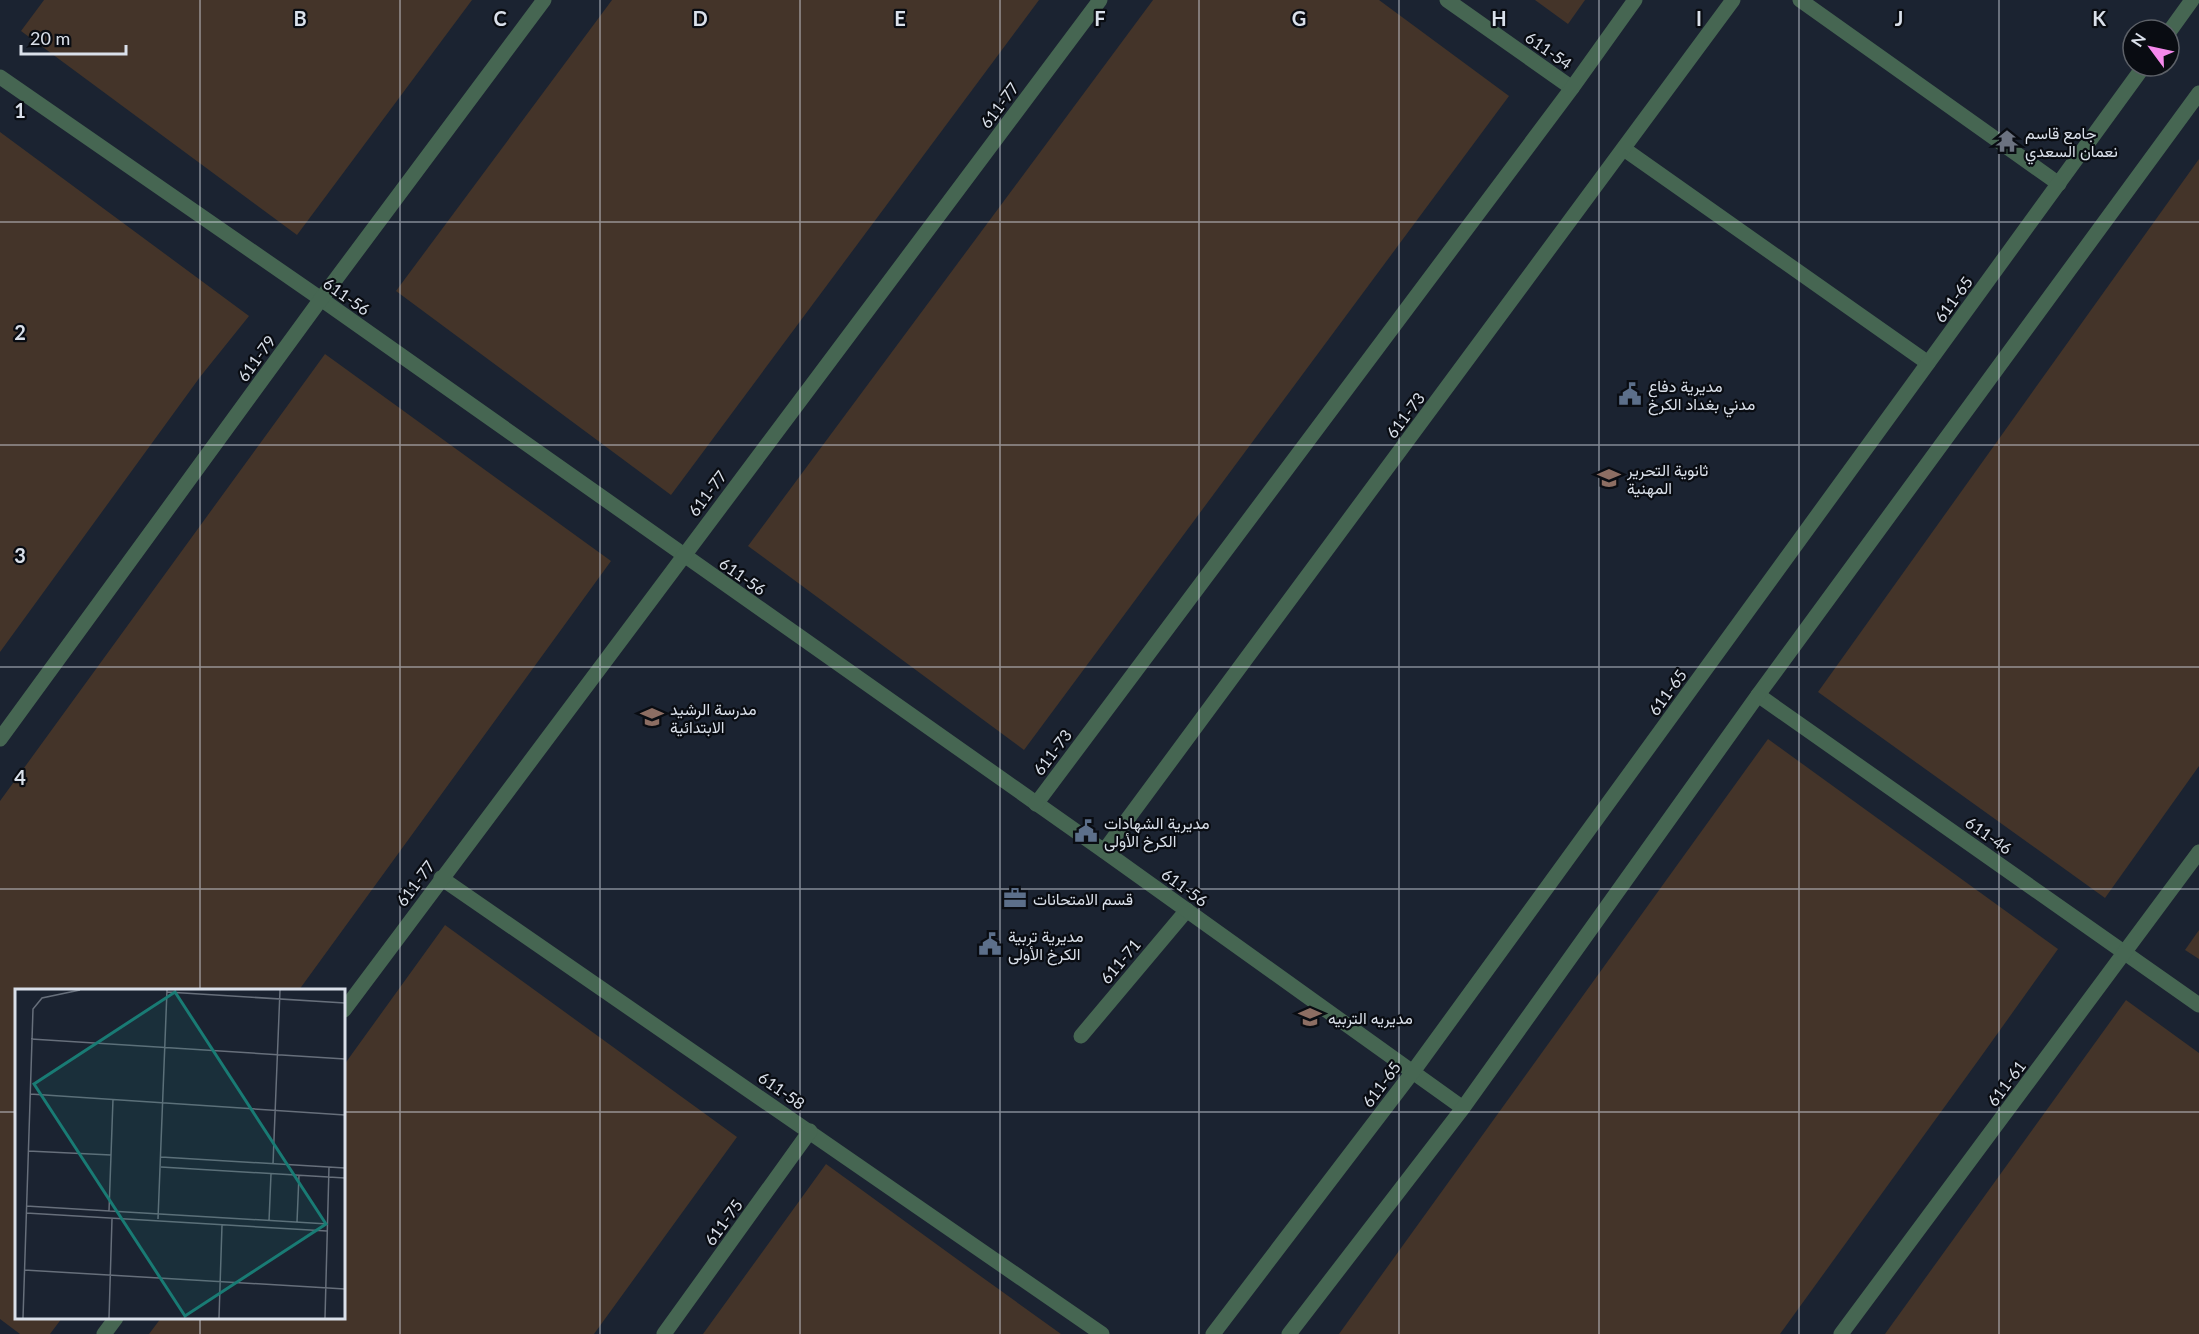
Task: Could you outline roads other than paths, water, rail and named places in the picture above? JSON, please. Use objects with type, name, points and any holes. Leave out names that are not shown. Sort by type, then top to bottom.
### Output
[{"type":"street","name":"611-79","points":[[0,739],[544,0]]},
{"type":"street","name":"611-77","points":[[345,1009],[682,555],[1100,0]]},
{"type":"street","name":"611-54","points":[[1447,0],[1572,88]]},
{"type":"street","name":"611-73","points":[[1036,804],[1572,88],[1635,0]]},
{"type":"street","name":"611-73","points":[[1104,851],[1733,0]]},
{"type":"street","points":[[1800,0],[2059,184]]},
{"type":"street","points":[[2179,18],[2192,0]]},
{"type":"street","name":"611-56","points":[[0,77],[1187,909],[1463,1108]]},
{"type":"street","name":"611-65","points":[[1213,1334],[1412,1073],[2135,78]]},
{"type":"street","points":[[1289,1334],[1463,1108],[1758,695],[2199,93]]},
{"type":"street","points":[[1624,148],[1928,363]]},
{"type":"street","name":"611-46","points":[[1758,695],[2199,1005]]},
{"type":"street","name":"611-61","points":[[1841,1334],[2199,852]]},
{"type":"street","name":"611-58","points":[[441,878],[1102,1334]]},
{"type":"street","name":"611-71","points":[[1081,1036],[1187,909]]},
{"type":"street","name":"611-75","points":[[664,1334],[810,1131]]},
{"type":"street","points":[[104,1334],[115,1319]]},
{"type":"place","name":"جامع قاسم نعمان السعدي","points":[[2007,141]]},
{"type":"place","name":"مديرية دفاع مدني بغداد الكرخ","points":[[1630,394]]},
{"type":"place","name":"ثانوية التحرير المهنية","points":[[1609,478]]},
{"type":"place","name":"مدرسة الرشيد الابتدائية","points":[[652,717]]},
{"type":"place","name":"مديرية الشهادات الكرخ الأولى","points":[[1086,831]]},
{"type":"place","name":"قسم الامتحانات","points":[[1015,898]]},
{"type":"place","name":"مديرية تربية الكرخ الأولى","points":[[990,944]]},
{"type":"place","name":"مديريه التربيه","points":[[1310,1017]]}]
